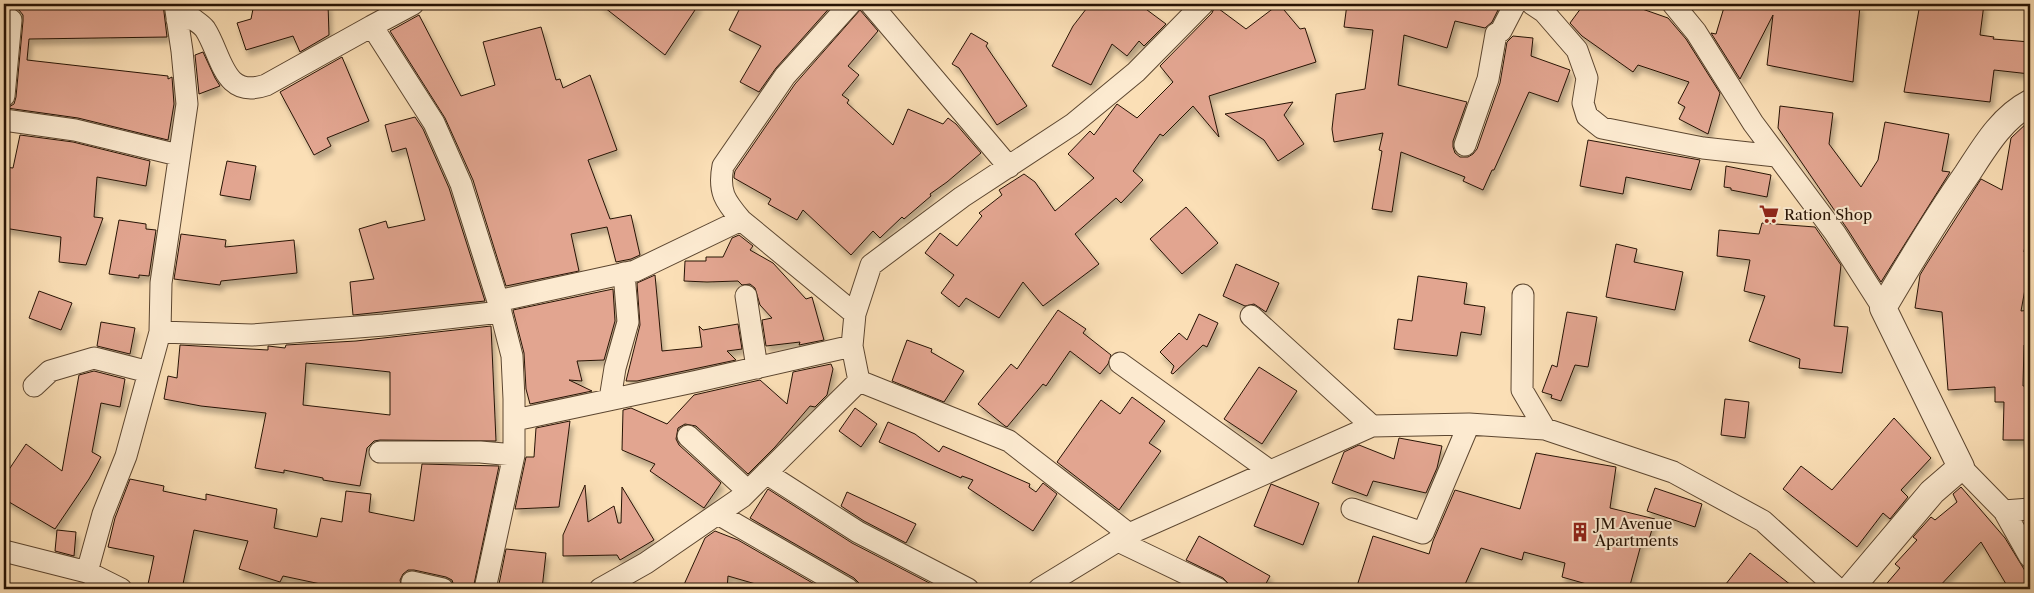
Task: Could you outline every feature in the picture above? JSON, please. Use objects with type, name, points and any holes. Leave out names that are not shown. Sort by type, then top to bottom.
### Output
[{"type":"street","points":[[176,12],[193,19],[204,29],[228,76],[239,87],[253,89],[266,85],[413,4]]},
{"type":"street","points":[[850,4],[785,76],[723,166],[720,182],[726,203],[741,220],[855,314]]},
{"type":"street","points":[[871,4],[1009,166]]},
{"type":"street","points":[[859,381],[852,346],[855,314],[872,265],[962,197],[1073,124],[1129,78],[1203,4]]},
{"type":"street","points":[[1465,145],[1488,79],[1496,34],[1501,31],[1515,4]]},
{"type":"street","points":[[1532,4],[1544,12],[1576,50],[1587,78],[1584,103],[1587,116],[1602,128],[1703,148],[1776,156]]},
{"type":"street","points":[[1673,4],[1696,32],[1753,123],[1835,233],[1884,308],[1961,467],[2004,511],[2030,557]]},
{"type":"street","points":[[87,572],[103,514],[126,456],[160,332],[161,283],[186,104],[182,51],[176,12]]},
{"type":"street","points":[[4,15],[11,20],[4,96]]},
{"type":"street","points":[[372,26],[438,132],[461,184],[499,306],[512,356],[514,455],[484,589]]},
{"type":"street","points":[[1884,308],[1933,223],[1985,147],[2000,126],[2030,103]]},
{"type":"street","points":[[5,116],[74,130],[178,155]]},
{"type":"street","points":[[160,332],[252,336],[384,325],[499,306],[635,271],[741,220]]},
{"type":"street","points":[[610,399],[615,368],[628,322],[624,273]]},
{"type":"street","points":[[1523,295],[1522,390],[1545,429]]},
{"type":"street","points":[[746,296],[757,368]]},
{"type":"street","points":[[1251,316],[1372,426]]},
{"type":"street","points":[[514,420],[852,346]]},
{"type":"street","points":[[34,386],[50,371],[94,358],[149,372]]},
{"type":"street","points":[[1120,363],[1270,471]]},
{"type":"street","points":[[600,589],[646,563],[748,491],[859,381]]},
{"type":"street","points":[[859,381],[1009,441],[1123,537],[1218,589]]},
{"type":"street","points":[[1352,509],[1423,534],[1469,424]]},
{"type":"street","points":[[1039,589],[1123,537],[1372,426],[1469,424],[1545,429],[1673,472],[1763,521],[1838,589]]},
{"type":"street","points":[[688,436],[748,491]]},
{"type":"street","points":[[380,452],[480,452],[514,455]]},
{"type":"street","points":[[1850,589],[1932,492],[1961,467]]},
{"type":"street","points":[[766,473],[858,532],[968,589]]},
{"type":"street","points":[[2004,511],[2030,509]]},
{"type":"street","points":[[718,514],[848,589]]},
{"type":"street","points":[[4,551],[87,572],[121,589]]},
{"type":"street","points":[[412,582],[443,589]]},
{"type":"building","points":[[9,4],[163,4],[167,37],[29,39],[27,60],[168,76],[168,79],[172,77],[174,104],[168,140],[78,118],[7,108],[14,104],[16,97],[23,21],[23,15],[19,10]]},
{"type":"building","points":[[254,4],[328,4],[329,35],[300,52],[293,36],[246,50],[237,23],[251,19]]},
{"type":"building","points":[[600,4],[699,4],[665,55]]},
{"type":"building","points":[[742,4],[833,4],[776,68],[759,92],[740,82],[761,46],[729,30]]},
{"type":"building","points":[[1090,4],[1139,4],[1166,24],[1144,46],[1139,41],[1127,56],[1112,44],[1091,85],[1052,66],[1073,26]]},
{"type":"building","points":[[1279,4],[1300,29],[1305,28],[1316,62],[1209,96],[1219,137],[1193,106],[1163,136],[1160,134],[1133,171],[1143,180],[1121,203],[1116,198],[1075,234],[1099,264],[1043,306],[1023,282],[999,318],[966,298],[959,307],[941,293],[954,275],[925,253],[940,233],[957,246],[982,216],[979,213],[1002,195],[999,190],[1024,174],[1035,182],[1055,211],[1094,178],[1068,154],[1090,131],[1094,135],[1117,104],[1137,118],[1173,82],[1160,66],[1212,13],[1215,6],[1246,29]]},
{"type":"building","points":[[1347,4],[1404,4],[1417,7],[1418,4],[1501,4],[1492,22],[1485,28],[1455,21],[1447,48],[1404,35],[1398,85],[1467,102],[1453,141],[1455,153],[1460,157],[1468,157],[1477,149],[1500,83],[1507,42],[1513,36],[1533,38],[1531,56],[1570,70],[1558,102],[1529,92],[1483,190],[1463,181],[1465,177],[1401,152],[1392,212],[1372,209],[1382,151],[1379,150],[1383,133],[1334,142],[1332,129],[1336,94],[1365,89],[1373,30],[1344,27]]},
{"type":"building","points":[[1584,4],[1628,4],[1668,18],[1686,39],[1720,93],[1708,134],[1679,119],[1685,107],[1678,103],[1689,82],[1638,65],[1633,72],[1582,36],[1570,23]]},
{"type":"building","points":[[1725,4],[1837,4],[1860,6],[1853,82],[1767,65],[1773,15],[1740,79],[1711,33],[1716,34]]},
{"type":"building","points":[[1920,4],[1984,4],[1980,35],[1994,37],[1993,39],[2030,42],[2030,74],[1994,70],[1990,102],[1904,92]]},
{"type":"building","points":[[860,10],[878,31],[848,66],[859,75],[842,95],[849,100],[847,103],[893,145],[908,109],[943,124],[948,118],[956,124],[981,153],[930,194],[931,196],[904,219],[902,217],[880,238],[873,231],[851,255],[803,210],[797,220],[768,204],[771,199],[734,178],[734,176],[735,171],[795,84]]},
{"type":"building","points":[[419,15],[461,96],[495,85],[483,42],[541,27],[556,80],[560,79],[563,88],[590,75],[617,150],[588,160],[610,219],[631,215],[640,255],[616,262],[607,227],[571,234],[579,271],[506,286],[473,180],[445,118],[390,31]]},
{"type":"building","points":[[971,33],[988,43],[986,46],[1027,106],[997,125],[959,68],[952,64]]},
{"type":"building","points":[[203,52],[220,86],[199,94],[195,55]]},
{"type":"building","points":[[342,57],[369,121],[327,138],[331,146],[314,155],[280,92]]},
{"type":"building","points":[[1293,102],[1284,115],[1304,144],[1278,161],[1264,140],[1225,114]]},
{"type":"building","points":[[1780,106],[1833,113],[1829,144],[1861,187],[1878,160],[1885,122],[1949,134],[1942,171],[1950,172],[1881,282],[1778,128]]},
{"type":"building","points":[[415,117],[423,129],[449,188],[485,301],[353,315],[350,282],[374,279],[359,229],[386,221],[388,228],[425,220],[406,148],[392,152],[385,125]]},
{"type":"building","points":[[2030,120],[2030,212],[2024,252],[2030,253],[2030,262],[2021,311],[2030,310],[2030,345],[2024,345],[2023,386],[2030,386],[2030,440],[2003,440],[2004,402],[1995,402],[1995,387],[1948,390],[1942,312],[1915,308],[1920,275],[1926,265],[1981,179],[2002,190],[2011,138]]},
{"type":"building","points":[[20,135],[73,142],[150,161],[146,186],[97,177],[94,217],[103,218],[86,265],[59,262],[61,237],[4,228],[4,167],[13,168]]},
{"type":"building","points":[[1588,140],[1700,160],[1691,190],[1626,177],[1623,194],[1580,186]]},
{"type":"building","points":[[227,161],[256,166],[250,200],[220,195]]},
{"type":"building","points":[[1726,166],[1771,175],[1767,197],[1724,187]]},
{"type":"building","points":[[1186,207],[1218,243],[1182,274],[1150,239]]},
{"type":"building","points":[[119,220],[146,224],[146,229],[156,230],[149,276],[139,275],[139,278],[109,274]]},
{"type":"building","points":[[1762,223],[1815,227],[1841,265],[1834,326],[1848,327],[1842,373],[1799,368],[1800,359],[1749,341],[1765,296],[1744,291],[1750,260],[1717,256],[1719,230],[1759,234]]},
{"type":"building","points":[[181,234],[226,240],[225,247],[294,240],[297,273],[221,281],[220,285],[174,279]]},
{"type":"building","points":[[739,235],[753,246],[750,250],[773,263],[806,299],[812,297],[824,340],[799,345],[800,342],[766,346],[762,320],[772,318],[760,305],[755,288],[750,284],[742,285],[738,281],[684,281],[685,261],[706,261],[706,257],[723,257],[732,238]]},
{"type":"building","points":[[1616,244],[1637,249],[1634,262],[1683,272],[1675,310],[1606,297]]},
{"type":"building","points":[[1236,264],[1279,283],[1266,312],[1254,304],[1245,306],[1223,296]]},
{"type":"building","points":[[655,275],[662,351],[702,347],[699,326],[703,330],[738,324],[742,349],[727,351],[736,360],[637,381],[626,381],[640,325],[637,283]]},
{"type":"building","points":[[1418,276],[1467,283],[1464,304],[1485,307],[1481,335],[1461,332],[1457,356],[1394,349],[1398,319],[1412,321]]},
{"type":"building","points":[[613,289],[615,321],[604,360],[577,361],[582,381],[569,380],[592,391],[530,404],[526,389],[524,353],[513,310]]},
{"type":"building","points":[[39,291],[72,303],[61,330],[29,318]]},
{"type":"building","points":[[1058,310],[1086,329],[1083,333],[1111,355],[1108,364],[1100,374],[1070,351],[1046,386],[1043,384],[1007,427],[978,404],[1011,364],[1017,369]]},
{"type":"building","points":[[1567,312],[1597,317],[1588,367],[1575,365],[1561,401],[1551,398],[1552,395],[1542,392],[1552,365],[1557,367]]},
{"type":"building","points":[[1199,314],[1218,323],[1207,347],[1203,345],[1173,374],[1171,373],[1174,366],[1160,352],[1179,333],[1187,340]]},
{"type":"building","points":[[101,322],[135,328],[130,354],[97,346]]},
{"type":"building","points":[[491,326],[496,441],[374,441],[367,448],[360,486],[323,480],[323,478],[284,470],[284,473],[255,468],[266,413],[201,406],[164,399],[168,376],[177,378],[180,345],[268,350],[268,346],[285,348],[286,345],[356,341]],"holes":[[[306,363],[390,372],[390,415],[303,405]]]},
{"type":"building","points":[[907,340],[932,349],[931,352],[964,371],[944,402],[892,381]]},
{"type":"building","points":[[831,364],[833,369],[827,395],[815,407],[810,406],[775,447],[748,474],[696,426],[685,424],[678,428],[676,439],[679,445],[721,483],[704,508],[650,471],[655,464],[622,450],[623,410],[631,408],[667,424],[694,395],[760,380],[787,404],[793,372]]},
{"type":"building","points":[[1259,367],[1297,391],[1262,444],[1224,419]]},
{"type":"building","points":[[94,371],[125,379],[120,407],[101,403],[92,452],[101,457],[89,479],[55,529],[4,499],[4,477],[26,444],[62,471],[79,375]]},
{"type":"building","points":[[1132,397],[1165,421],[1149,443],[1161,451],[1119,510],[1057,462],[1101,400],[1120,414]]},
{"type":"building","points":[[1725,399],[1749,402],[1745,438],[1721,435]]},
{"type":"building","points":[[855,408],[877,424],[861,447],[839,431]]},
{"type":"building","points":[[1894,418],[1931,458],[1901,490],[1908,497],[1890,519],[1883,513],[1857,547],[1783,489],[1801,466],[1832,490]]},
{"type":"building","points":[[570,421],[559,507],[515,509],[526,457],[534,457],[536,428]]},
{"type":"building","points":[[888,422],[915,434],[939,452],[943,446],[1030,484],[1029,487],[1036,492],[1043,483],[1057,494],[1033,531],[968,488],[973,480],[962,476],[961,478],[879,442]]},
{"type":"building","points":[[1399,438],[1442,446],[1437,468],[1426,493],[1373,481],[1367,496],[1332,483],[1344,452],[1359,445],[1394,459]]},
{"type":"building","points":[[1536,453],[1616,467],[1610,508],[1655,519],[1648,543],[1642,541],[1629,589],[1604,589],[1562,577],[1565,563],[1524,552],[1522,560],[1481,548],[1463,589],[1356,589],[1373,536],[1429,554],[1455,490],[1520,509]]},
{"type":"building","points":[[422,464],[499,466],[473,589],[455,589],[452,580],[446,577],[414,570],[408,570],[403,574],[400,580],[402,589],[344,589],[283,576],[280,582],[239,569],[248,541],[194,530],[182,589],[147,589],[154,556],[108,547],[115,518],[130,479],[164,486],[163,491],[206,500],[206,494],[277,509],[274,528],[317,537],[321,518],[342,522],[346,491],[371,494],[369,512],[414,521]]},
{"type":"building","points":[[1271,484],[1319,503],[1303,545],[1254,526]]},
{"type":"building","points":[[585,485],[588,522],[614,506],[618,523],[621,523],[622,487],[654,540],[620,560],[617,555],[563,556],[563,535]]},
{"type":"building","points":[[1961,487],[2005,538],[2030,579],[2030,585],[2022,589],[2009,589],[1981,542],[1937,589],[1882,589],[1900,568],[1895,564],[1917,540],[1913,537],[1931,517],[1935,520],[1957,502],[1953,494]]},
{"type":"building","points":[[1655,488],[1702,504],[1695,527],[1647,511]]},
{"type":"building","points":[[768,489],[852,543],[941,589],[860,589],[859,583],[854,578],[750,518]]},
{"type":"building","points":[[847,492],[916,524],[906,543],[864,521],[841,506]]},
{"type":"building","points":[[57,530],[76,532],[74,556],[55,551]]},
{"type":"building","points":[[715,531],[738,540],[823,589],[773,589],[728,576],[727,589],[682,589],[705,538]]},
{"type":"building","points":[[1199,536],[1270,576],[1263,589],[1234,589],[1223,578],[1186,560]]},
{"type":"building","points":[[506,549],[546,553],[542,589],[498,589]]},
{"type":"building","points":[[1750,553],[1796,589],[1722,589]]},
{"type":"place","name":"Ration Shop","points":[[1769,214]]},
{"type":"place","name":"JM Avenue Apartments","points":[[1580,532]]}]
